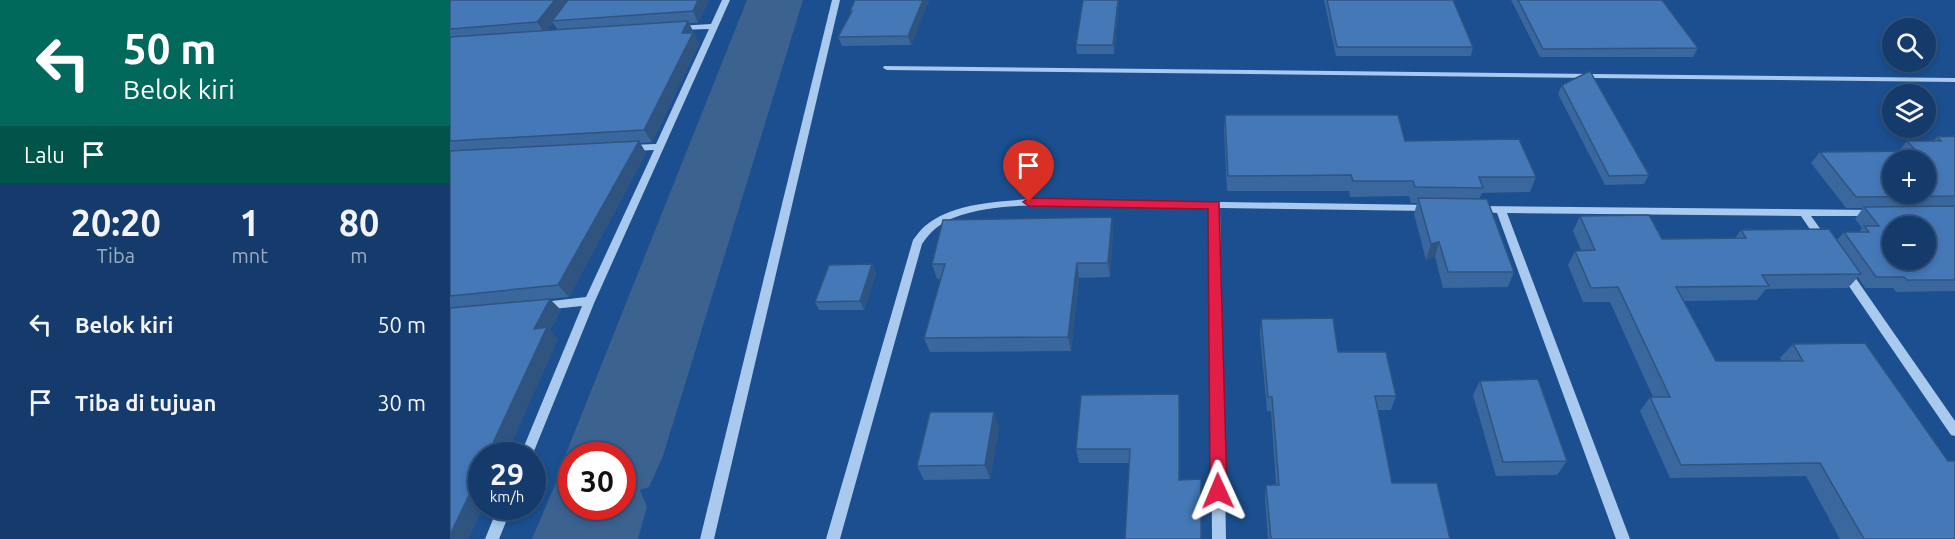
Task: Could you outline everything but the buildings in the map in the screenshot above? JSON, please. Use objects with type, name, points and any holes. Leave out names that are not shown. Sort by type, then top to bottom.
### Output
[{"type":"street","points":[[532,442],[590,301],[726,0]]},
{"type":"street","points":[[707,539],[836,0]]},
{"type":"street","points":[[668,29],[715,26]]},
{"type":"street","points":[[887,68],[1955,80]]},
{"type":"street","points":[[624,148],[659,147]]},
{"type":"street","points":[[833,539],[917,243],[930,226],[972,210],[1029,202],[1441,208]]},
{"type":"street","points":[[1215,205],[1219,539]]},
{"type":"street","points":[[1465,208],[1805,214],[1886,213]]},
{"type":"street","points":[[1501,209],[1623,539]]},
{"type":"street","points":[[1805,214],[1955,431]]},
{"type":"street","points":[[532,307],[590,301]]},
{"type":"street","points":[[492,539],[500,520]]},
{"type":"waterway","points":[[619,442],[775,0]]},
{"type":"waterway","points":[[585,539],[592,520]]},
{"type":"route","points":[[1029,202],[1215,205],[1218,491]]}]
